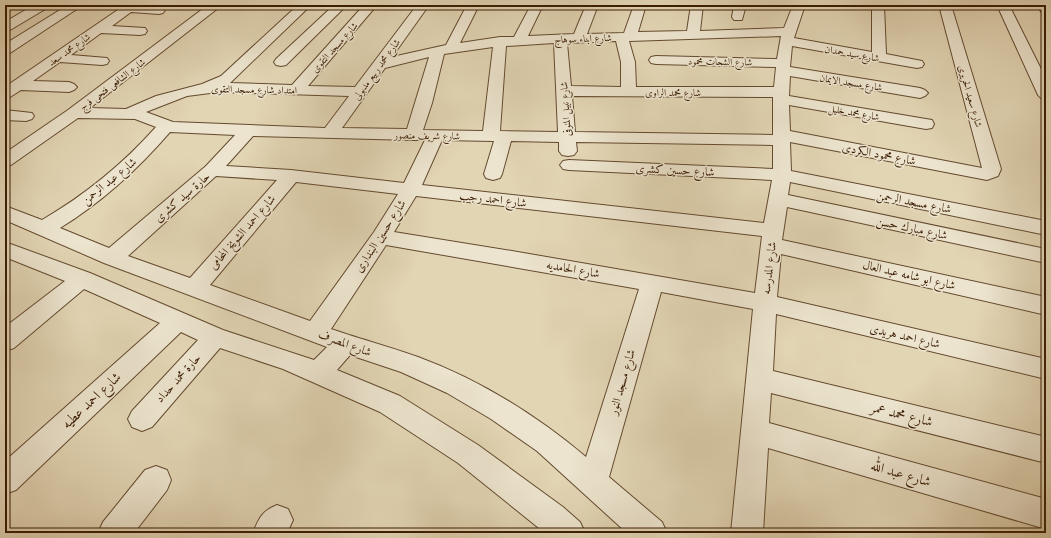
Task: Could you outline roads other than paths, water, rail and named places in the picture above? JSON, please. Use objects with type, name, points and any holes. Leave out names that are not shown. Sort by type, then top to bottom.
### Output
[{"type":"street","points":[[5,27],[43,5]]},
{"type":"street","points":[[5,50],[77,5]]},
{"type":"street","name":"شارع الشافعى فتحى فرج","points":[[5,161],[74,113],[216,5]]},
{"type":"street","points":[[204,88],[226,79],[305,5]]},
{"type":"street","points":[[281,62],[341,5]]},
{"type":"street","name":"شارع مسجد التقوى","points":[[296,90],[371,5]]},
{"type":"street","name":"شارع محمد ربيع مدبولى","points":[[330,133],[423,5]]},
{"type":"street","points":[[413,135],[444,49],[473,5]]},
{"type":"street","points":[[519,40],[537,5]]},
{"type":"street","points":[[579,38],[592,5]]},
{"type":"street","points":[[629,92],[625,36],[640,5]]},
{"type":"street","points":[[693,35],[697,5]]},
{"type":"street","name":"شارع المدرسه","points":[[747,533],[765,303],[772,238],[782,175],[781,96],[783,66],[788,37],[799,5]]},
{"type":"street","points":[[878,5],[879,58]]},
{"type":"street","name":"شارع سعيد الحريرى","points":[[945,5],[992,169],[991,172],[987,174],[976,172]]},
{"type":"street","points":[[1004,5],[1046,95]]},
{"type":"street","points":[[1043,5],[1046,10]]},
{"type":"street","points":[[131,6],[159,10]]},
{"type":"street","name":"شارع محمد سعد","points":[[5,94],[131,6]]},
{"type":"street","points":[[99,29],[140,32]]},
{"type":"street","name":"شارع ابناء سوهاج","points":[[378,65],[444,49],[519,40],[693,35],[788,37]]},
{"type":"street","name":"شارع سيد حمدان","points":[[788,37],[879,58],[917,64]]},
{"type":"street","name":"شارع نبيل المنوفى","points":[[560,38],[569,172]]},
{"type":"street","points":[[493,174],[497,136],[500,42]]},
{"type":"street","points":[[57,58],[102,61]]},
{"type":"street","name":"شارع الشحات محمود","points":[[656,60],[783,66]]},
{"type":"street","name":"شارع مسجد الايمان","points":[[783,66],[920,93]]},
{"type":"street","points":[[18,85],[69,87]]},
{"type":"street","name":"امتداد شارع مسجد التقوى","points":[[130,113],[164,98],[182,92],[204,88],[360,92]]},
{"type":"street","name":"شارع محمد الراوى","points":[[564,91],[781,96]]},
{"type":"street","name":"شارع محمد خليل","points":[[781,96],[926,124]]},
{"type":"street","name":"شارع شريف منصور","points":[[74,113],[130,113],[144,115],[167,125],[182,128],[248,131],[436,136],[782,138]]},
{"type":"street","points":[[5,115],[26,116]]},
{"type":"street","name":"شارع عبد الرحمن","points":[[44,228],[68,215],[130,166],[151,145],[167,125]]},
{"type":"street","name":"حارة سيد كشرى","points":[[112,258],[212,170],[248,131]]},
{"type":"street","name":"شارع حسين البندارى","points":[[316,332],[381,237],[410,190],[436,136]]},
{"type":"street","name":"شارع محمود الكردى","points":[[782,138],[976,172]]},
{"type":"street","name":"شارع احمد رجب","points":[[212,170],[291,176],[410,190],[772,238]]},
{"type":"street","name":"شارع حسين كشرى","points":[[569,172],[782,175]]},
{"type":"street","name":"شارع مسجد الرحمن","points":[[782,175],[1046,228]]},
{"type":"street","name":"شارع احمد الشويخ المحامى","points":[[194,289],[291,176]]},
{"type":"street","name":"شارع مبارك حسن","points":[[778,199],[1046,256]]},
{"type":"street","name":"شارع المصرف","points":[[5,212],[112,258],[346,344],[410,365],[462,389],[501,411],[547,442],[651,533]]},
{"type":"street","name":"شارع الحامديه","points":[[381,237],[652,282],[765,303]]},
{"type":"street","name":"شارع ابو شامه عبد العال","points":[[772,238],[1046,306]]},
{"type":"street","points":[[5,249],[82,279],[215,337],[292,362],[390,404],[468,454],[552,518],[569,533]]},
{"type":"street","points":[[5,341],[82,279]]},
{"type":"street","name":"شارع مسجد النور","points":[[593,482],[652,282]]},
{"type":"street","name":"شارع احمد هريدى","points":[[765,303],[1046,369]]},
{"type":"street","name":"شارع احمد عطيه","points":[[5,480],[178,321]]},
{"type":"street","name":"حارة محمد حداد","points":[[142,420],[215,337]]},
{"type":"street","points":[[318,372],[346,344]]},
{"type":"street","name":"شارع محمد عمر","points":[[759,379],[1046,450]]},
{"type":"street","name":"شارع عبد الله","points":[[755,432],[1046,514]]},
{"type":"street","points":[[114,533],[156,480]]}]
